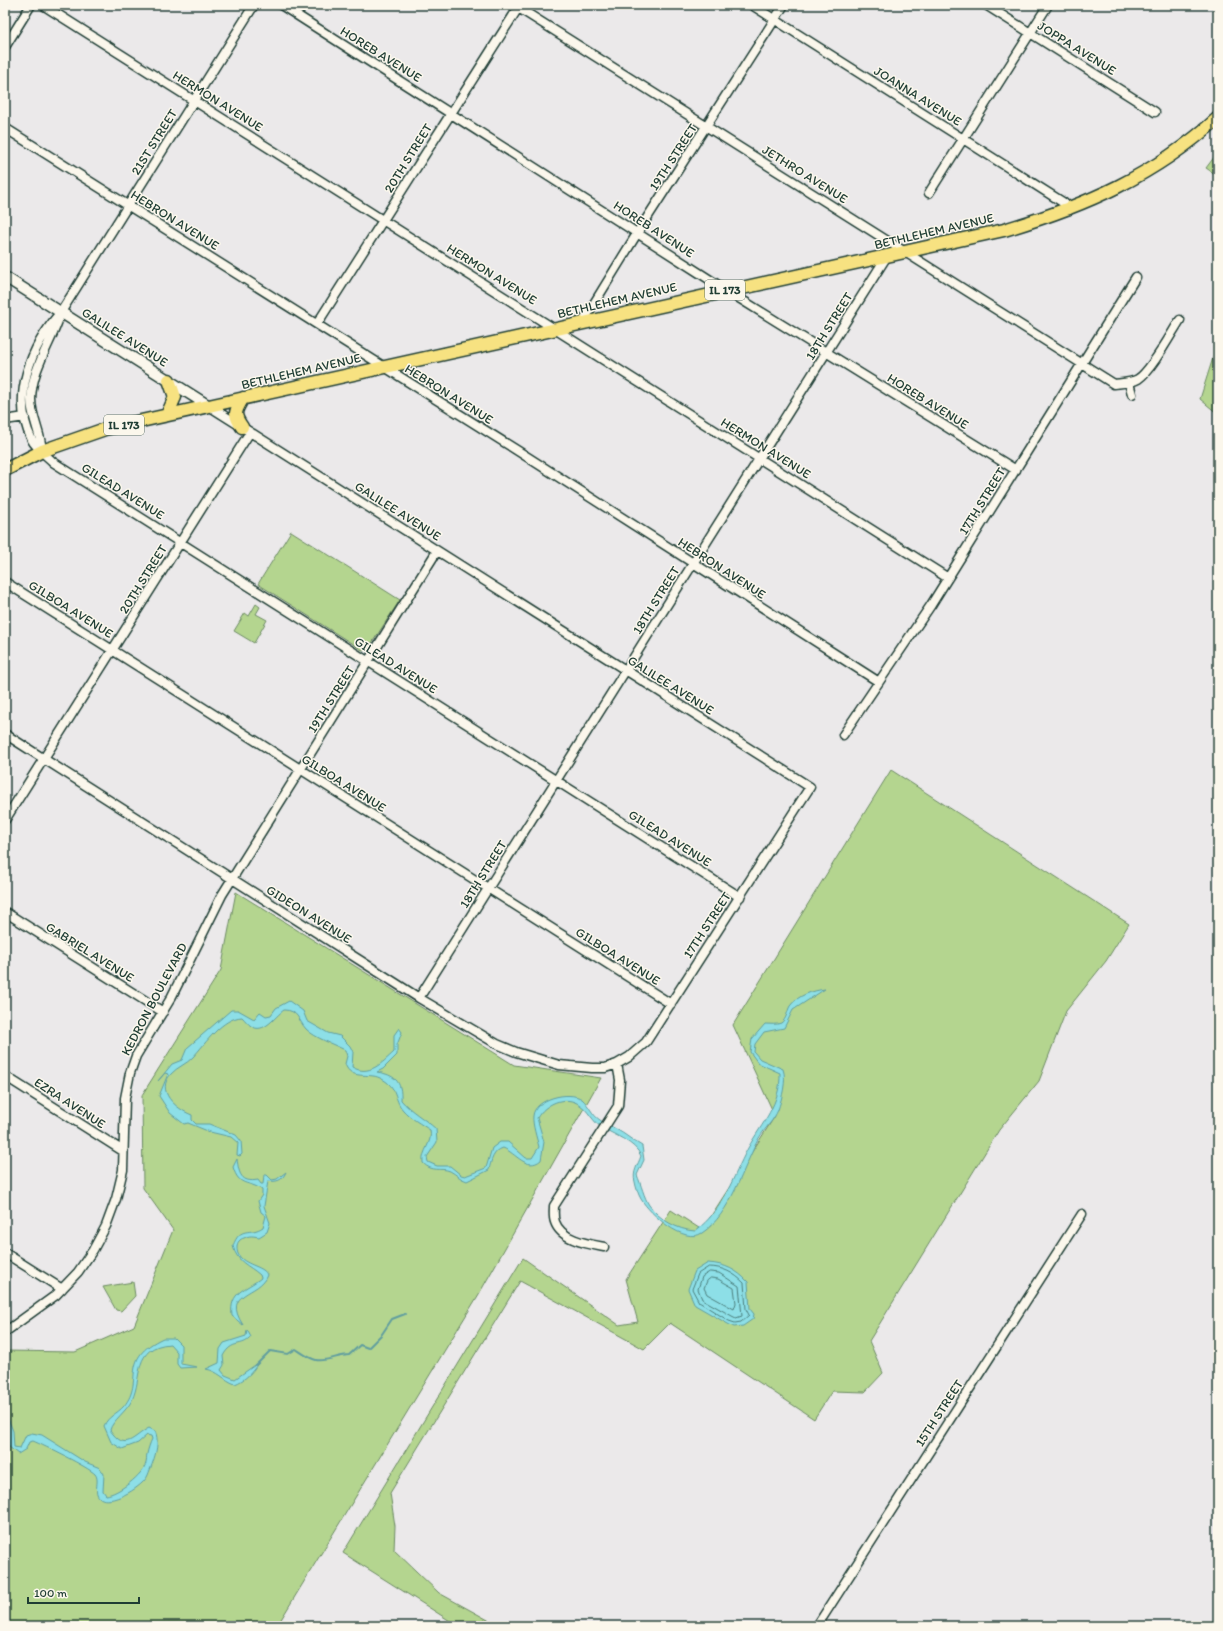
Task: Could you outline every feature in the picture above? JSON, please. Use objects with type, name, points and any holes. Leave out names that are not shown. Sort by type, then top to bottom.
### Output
[{"type":"main road","name":"BETHLEHEM AVENUE","points":[[5,470],[42,451],[105,429],[726,290],[1004,230],[1069,210],[1108,192],[1151,168],[1190,141],[1218,118]]},
{"type":"main road","points":[[167,415],[175,397],[169,380]]},
{"type":"main road","points":[[243,398],[236,411],[236,418],[246,429]]},
{"type":"street","points":[[5,46],[31,5]]},
{"type":"street","name":"HERMON AVENUE","points":[[43,5],[948,578]]},
{"type":"street","name":"21ST STREET","points":[[25,417],[22,401],[29,367],[35,350],[49,326],[61,312],[254,5]]},
{"type":"street","name":"HOREB AVENUE","points":[[282,5],[638,232],[726,290],[1016,470]]},
{"type":"street","name":"JOANNA AVENUE","points":[[752,5],[1064,202],[1069,210]]},
{"type":"street","name":"19TH STREET","points":[[582,323],[638,232],[707,127],[784,5]]},
{"type":"street","name":"JOPPA AVENUE","points":[[986,5],[1155,112]]},
{"type":"street","points":[[929,193],[1048,5]]},
{"type":"street","name":"20TH STREET","points":[[317,324],[517,6]]},
{"type":"street","name":"JETHRO AVENUE","points":[[517,6],[1114,384],[1129,383]]},
{"type":"street","name":"HEBRON AVENUE","points":[[5,128],[317,324],[879,682]]},
{"type":"street","name":"18TH STREET","points":[[419,998],[887,256]]},
{"type":"street","name":"GALILEE AVENUE","points":[[5,277],[777,767]]},
{"type":"street","name":"17TH STREET","points":[[843,736],[948,578],[1136,277]]},
{"type":"street","name":"21ST STREET","points":[[42,451],[41,438],[33,414],[31,400],[36,371],[61,312]]},
{"type":"street","points":[[1132,394],[1129,383],[1139,378],[1147,370],[1180,320]]},
{"type":"street","points":[[5,420],[25,417]]},
{"type":"street","name":"GILEAD AVENUE","points":[[25,417],[32,441],[53,462],[740,897]]},
{"type":"street","name":"20TH STREET","points":[[5,820],[180,542],[246,429]]},
{"type":"street","name":"19TH STREET","points":[[232,879],[437,551]]},
{"type":"street","name":"GILBOA AVENUE","points":[[5,582],[671,1004]]},
{"type":"street","name":"GIDEON AVENUE","points":[[5,734],[419,998],[497,1044],[540,1060],[592,1068],[605,1068],[617,1064]]},
{"type":"street","name":"17TH STREET","points":[[617,1064],[639,1049],[671,1004],[810,787],[777,767]]},
{"type":"street","name":"KEDRON BOULEVARD","points":[[5,1332],[36,1311],[62,1289],[78,1272],[93,1250],[106,1226],[116,1199],[123,1170],[125,1098],[130,1073],[144,1042],[163,1012],[208,921],[232,879]]},
{"type":"street","name":"GABRIEL AVENUE","points":[[5,912],[163,1012]]},
{"type":"street","points":[[604,1246],[587,1244],[567,1237],[555,1222],[554,1206],[618,1106],[620,1080],[617,1064]]},
{"type":"street","name":"EZRA AVENUE","points":[[5,1076],[123,1151]]},
{"type":"street","name":"15TH STREET","points":[[817,1626],[1082,1214]]},
{"type":"street","points":[[5,1253],[62,1289]]},
{"type":"green space","points":[[1218,152],[1218,176],[1206,168]]},
{"type":"green space","points":[[1218,269],[1218,342],[1216,302]]},
{"type":"green space","points":[[1218,342],[1218,414],[1200,399]]},
{"type":"green space","points":[[291,531],[400,600],[368,649],[362,650],[258,584]]},
{"type":"green space","points":[[256,604],[260,607],[256,614],[267,620],[254,643],[234,631],[245,613],[249,616]]},
{"type":"green space","points":[[891,770],[1129,924],[1106,961],[1066,1011],[1039,1081],[999,1130],[869,1341],[883,1373],[865,1392],[832,1391],[814,1419],[670,1323],[644,1349],[520,1281],[390,1493],[395,1526],[394,1550],[439,1593],[499,1626],[458,1626],[343,1553],[523,1258],[619,1325],[638,1322],[626,1279],[671,1210],[702,1230],[775,1116],[733,1025]]},
{"type":"green space","points":[[236,892],[514,1065],[601,1078],[479,1294],[277,1626],[5,1626],[5,1351],[75,1352],[134,1326],[173,1230],[143,1188],[142,1095],[221,970]]},
{"type":"green space","points":[[133,1282],[135,1296],[121,1311],[116,1310],[103,1287]]},
{"type":"water","points":[[825,989],[793,1010],[784,1028],[764,1032],[755,1044],[754,1052],[760,1059],[783,1069],[784,1084],[780,1105],[774,1117],[759,1138],[729,1202],[712,1225],[702,1233],[695,1236],[686,1235],[668,1226],[645,1205],[638,1193],[634,1178],[641,1156],[638,1151],[624,1139],[598,1125],[583,1107],[568,1100],[556,1102],[550,1105],[537,1118],[544,1142],[541,1160],[536,1163],[526,1163],[503,1148],[495,1154],[489,1170],[467,1181],[450,1171],[430,1168],[423,1163],[423,1159],[430,1139],[430,1130],[403,1110],[390,1085],[375,1076],[351,1073],[345,1064],[347,1056],[345,1050],[319,1038],[310,1032],[306,1029],[297,1016],[289,1010],[284,1010],[269,1024],[260,1028],[251,1026],[242,1017],[235,1018],[221,1026],[191,1059],[173,1072],[167,1080],[165,1087],[166,1093],[174,1104],[192,1115],[192,1120],[196,1124],[209,1124],[236,1135],[241,1141],[242,1154],[240,1156],[237,1155],[238,1143],[231,1137],[210,1132],[188,1123],[184,1124],[170,1113],[159,1096],[168,1074],[165,1073],[158,1081],[172,1064],[182,1060],[187,1048],[231,1010],[238,1010],[254,1019],[260,1012],[266,1016],[271,1015],[276,1008],[289,1001],[303,1011],[307,1021],[328,1033],[340,1036],[350,1046],[353,1052],[352,1067],[358,1070],[370,1070],[394,1052],[394,1035],[399,1028],[402,1032],[397,1045],[397,1055],[383,1069],[377,1072],[393,1077],[399,1084],[401,1100],[436,1129],[437,1142],[427,1157],[428,1162],[437,1166],[450,1166],[461,1175],[465,1176],[486,1168],[492,1148],[500,1142],[508,1142],[526,1158],[532,1158],[539,1147],[533,1123],[535,1110],[539,1105],[553,1098],[569,1095],[576,1096],[584,1101],[597,1118],[642,1146],[644,1160],[637,1175],[647,1202],[653,1210],[663,1219],[675,1226],[695,1231],[705,1223],[726,1193],[748,1148],[770,1112],[777,1094],[780,1073],[758,1063],[750,1052],[752,1039],[765,1024],[781,1023],[786,1017],[790,1006],[801,996],[810,992]]},
{"type":"water","points":[[237,1159],[240,1173],[244,1179],[252,1181],[258,1180],[261,1184],[263,1184],[264,1175],[267,1175],[272,1180],[277,1179],[286,1172],[279,1180],[268,1181],[264,1206],[270,1223],[267,1232],[259,1237],[252,1236],[240,1240],[237,1247],[237,1252],[242,1259],[263,1270],[267,1275],[263,1282],[239,1300],[236,1306],[237,1314],[243,1325],[232,1316],[233,1301],[240,1292],[261,1278],[260,1275],[240,1260],[233,1246],[239,1235],[242,1233],[258,1230],[263,1227],[266,1216],[261,1212],[258,1201],[262,1195],[262,1190],[241,1181],[235,1174],[233,1167]]},
{"type":"water","points":[[708,1263],[730,1268],[740,1274],[748,1282],[750,1309],[754,1314],[753,1319],[743,1326],[734,1327],[695,1305],[688,1289],[695,1271]]},
{"type":"water","points":[[247,1330],[251,1337],[244,1342],[233,1345],[226,1351],[223,1356],[224,1365],[221,1370],[225,1375],[235,1379],[258,1363],[248,1376],[235,1384],[206,1369],[219,1363],[220,1349],[224,1343],[246,1336]]},
{"type":"water","points":[[163,1338],[174,1338],[181,1345],[181,1364],[197,1367],[180,1368],[177,1364],[177,1352],[170,1344],[158,1346],[144,1357],[132,1400],[110,1430],[121,1441],[125,1442],[130,1441],[149,1428],[155,1431],[157,1436],[156,1453],[148,1475],[135,1489],[121,1497],[107,1500],[102,1499],[97,1494],[97,1477],[84,1467],[33,1441],[29,1442],[26,1449],[18,1454],[9,1447],[5,1424],[5,1411],[13,1431],[14,1447],[20,1448],[26,1435],[32,1433],[42,1435],[85,1462],[100,1468],[104,1474],[103,1491],[106,1495],[123,1488],[144,1468],[152,1439],[151,1436],[147,1435],[138,1443],[122,1449],[111,1442],[104,1426],[110,1417],[124,1406],[130,1396],[133,1387],[136,1362],[141,1354],[149,1346]]},
{"type":"waterway","points":[[256,1365],[270,1351],[288,1354],[296,1349],[306,1356],[316,1360],[349,1355],[360,1345],[368,1348],[382,1334],[392,1319],[405,1314]]}]
